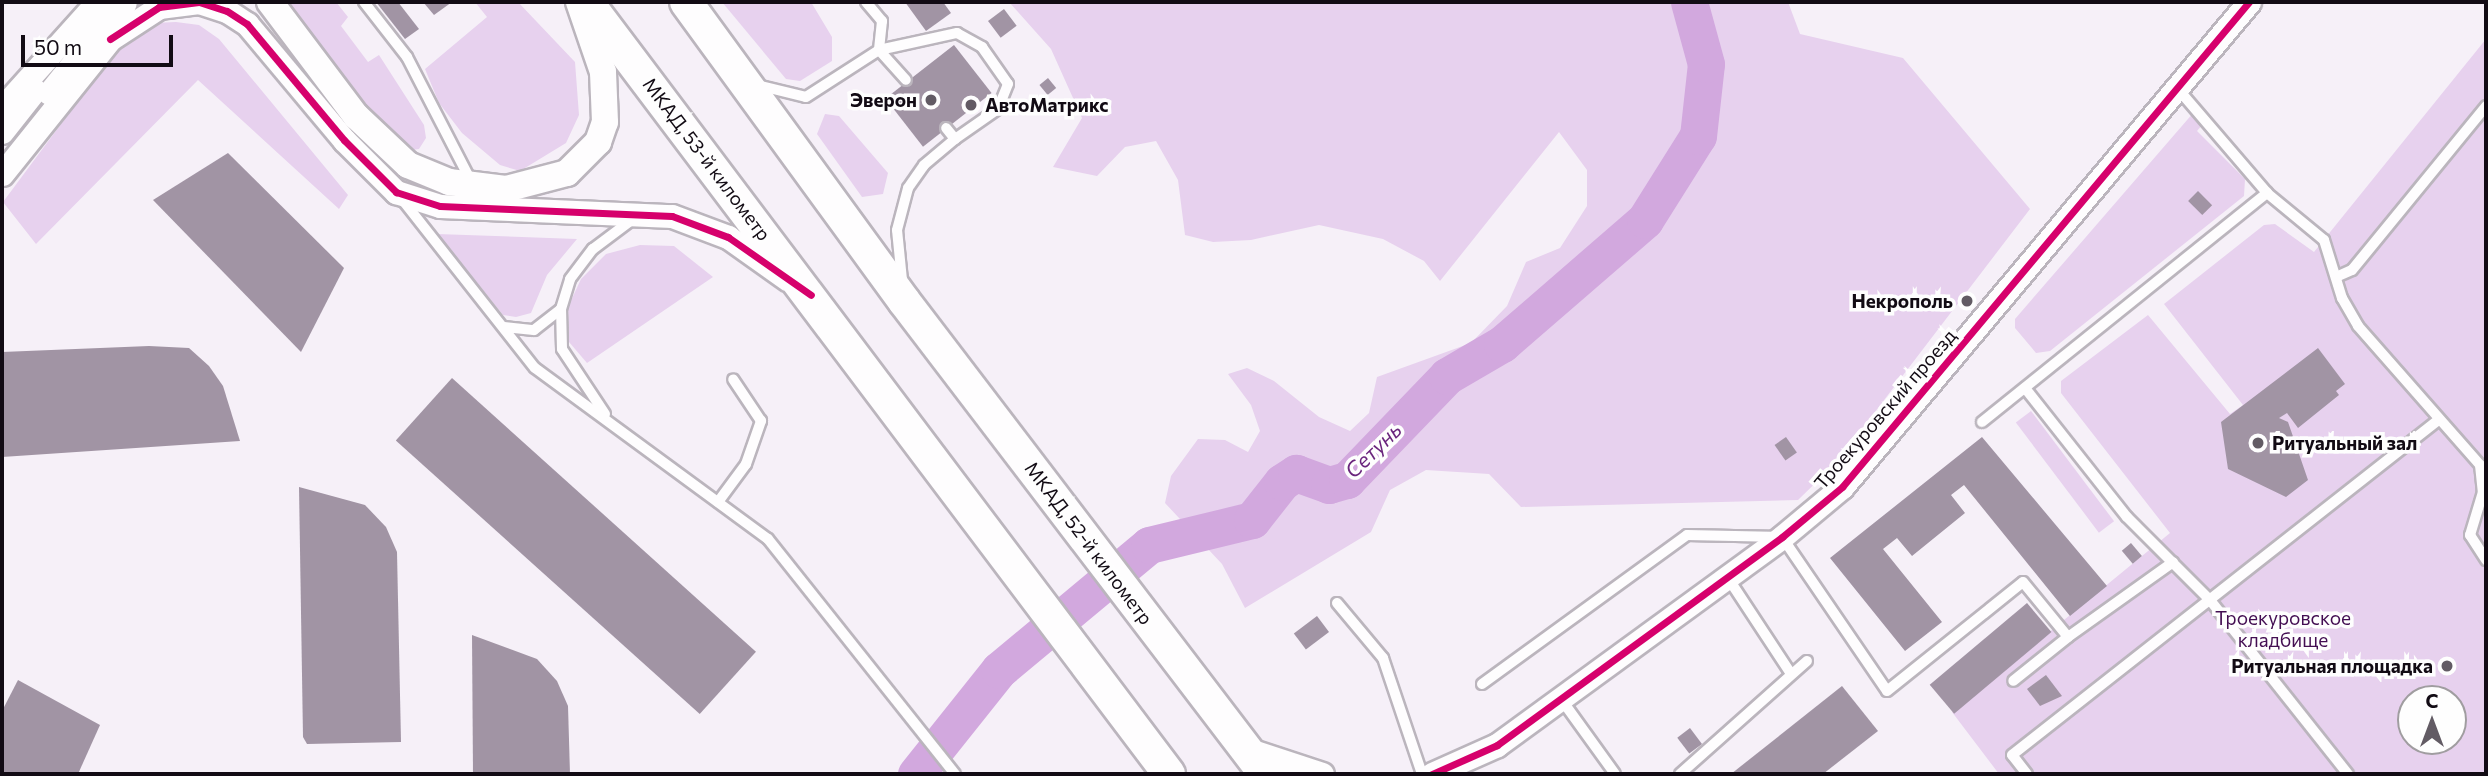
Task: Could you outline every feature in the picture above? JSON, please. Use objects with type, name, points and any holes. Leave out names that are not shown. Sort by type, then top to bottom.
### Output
[{"type":"highway","name":"МКАД, 53-й километр","points":[[587,2],[1029,583],[1169,774]]},
{"type":"highway","points":[[686,2],[908,306]]},
{"type":"highway","name":"МКАД, 52-й километр","points":[[908,306],[1265,774]]},
{"type":"main road","points":[[270,2],[356,116],[387,149],[427,175],[474,186],[506,189],[566,173],[598,142],[607,102],[603,72],[579,2]]},
{"type":"street","points":[[2,132],[97,2]]},
{"type":"street","points":[[2,174],[110,39],[124,2]]},
{"type":"street","points":[[2,149],[124,2]]},
{"type":"street","points":[[110,39],[159,7],[199,2],[227,11],[247,24],[344,140],[396,192],[440,206],[638,215],[701,223],[811,295]]},
{"type":"street","name":"Троекуровский проезд","points":[[1470,774],[1497,745],[1782,537],[1842,487],[2249,2]]},
{"type":"street","points":[[2,108],[76,29]]},
{"type":"street","name":"Троекуровский проезд","points":[[1432,774],[1497,745]]},
{"type":"street","points":[[1246,750],[1322,774]]},
{"type":"lane","points":[[364,2],[407,57],[474,186]]},
{"type":"lane","points":[[866,2],[882,21],[879,50],[906,80]]},
{"type":"lane","points":[[746,82],[806,97],[879,50],[957,33],[982,47],[1008,84],[998,109],[924,165],[908,188],[897,230],[908,306]]},
{"type":"lane","points":[[2178,88],[2267,193],[2324,240],[2336,278],[2358,326],[2437,421],[2483,462],[2483,492],[2470,534],[2486,559]]},
{"type":"lane","points":[[2336,278],[2352,270],[2486,106]]},
{"type":"lane","points":[[946,128],[955,139]]},
{"type":"lane","points":[[396,192],[504,327],[534,369],[609,420],[768,539],[877,672],[955,774]]},
{"type":"lane","points":[[1982,422],[2267,193]]},
{"type":"lane","points":[[609,420],[562,349],[561,309],[570,278],[593,249],[638,215]]},
{"type":"lane","points":[[504,327],[534,330],[561,309]]},
{"type":"lane","points":[[718,502],[746,464],[761,421],[733,379]]},
{"type":"lane","points":[[2025,388],[2127,517],[2210,600],[2348,774]]},
{"type":"lane","points":[[2027,774],[2012,755],[2437,421]]},
{"type":"lane","points":[[1482,684],[1687,534],[1782,537],[1887,691],[2023,582],[2068,637]]},
{"type":"lane","points":[[2013,681],[2068,637],[2174,562]]},
{"type":"lane","points":[[1727,576],[1791,674]]},
{"type":"lane","points":[[1337,603],[1383,658],[1422,774]]},
{"type":"lane","points":[[1680,774],[1807,661]]},
{"type":"lane","points":[[1560,699],[1615,774]]},
{"type":"green space","points":[[291,2],[336,2],[348,17],[341,26],[368,62],[379,55],[424,125],[426,138],[419,149],[405,151],[386,138],[287,11]]},
{"type":"green space","points":[[475,2],[518,2],[575,62],[579,115],[566,143],[520,171],[500,165],[462,133],[439,103],[425,69],[487,17]]},
{"type":"green space","points":[[722,2],[811,2],[832,37],[832,61],[800,81],[786,79]]},
{"type":"green space","points":[[1009,2],[1788,2],[1800,34],[1903,58],[2030,209],[1836,463],[1798,500],[1521,507],[1489,474],[1426,470],[1390,490],[1371,532],[1245,608],[1222,564],[1165,503],[1171,476],[1198,439],[1225,440],[1248,452],[1260,431],[1251,405],[1228,374],[1247,368],[1274,381],[1319,417],[1350,431],[1369,413],[1377,377],[1471,343],[1507,306],[1526,262],[1560,248],[1587,206],[1587,170],[1559,132],[1440,281],[1424,261],[1383,239],[1319,225],[1251,240],[1213,242],[1185,235],[1178,180],[1156,141],[1125,147],[1097,176],[1053,167],[1082,118],[1051,49]]},
{"type":"green space","points":[[153,23],[199,25],[219,39],[348,195],[339,209],[198,80],[36,244],[3,202],[122,42]]},
{"type":"green space","name":"Троекуровское кладбище","points":[[2486,39],[2486,774],[1999,774],[1952,712],[2170,533],[2061,393],[2061,381],[2148,315],[2230,414],[2243,405],[2164,304],[2264,225],[2275,224],[2314,252]]},
{"type":"green space","points":[[2194,112],[2209,117],[2197,131],[2245,179],[2244,196],[2050,351],[2036,353],[2015,328],[2015,319]]},
{"type":"green space","points":[[825,114],[839,116],[888,173],[883,194],[862,197],[817,134]]},
{"type":"green space","points":[[437,234],[577,239],[547,275],[531,313],[516,317],[503,315]]},
{"type":"green space","points":[[640,245],[674,246],[713,277],[587,363],[569,342],[568,307],[581,279],[606,254]]},
{"type":"green space","points":[[2031,411],[2114,521],[2099,533],[2016,422]]},
{"type":"building","points":[[376,2],[398,2],[419,29],[405,39]]},
{"type":"building","points":[[423,2],[452,2],[434,15]]},
{"type":"building","points":[[905,2],[943,2],[951,13],[926,31]]},
{"type":"building","points":[[1004,9],[1017,26],[1001,38],[988,21]]},
{"type":"building","points":[[954,45],[992,93],[923,147],[885,99]]},
{"type":"building","points":[[1048,78],[1056,88],[1048,95],[1039,85]]},
{"type":"building","points":[[228,153],[344,268],[301,352],[153,200]]},
{"type":"building","points":[[2198,191],[2212,205],[2202,215],[2188,201]]},
{"type":"building","points":[[149,346],[189,348],[209,366],[223,386],[240,441],[2,457],[2,352]]},
{"type":"building","points":[[2318,348],[2345,384],[2336,391],[2339,395],[2298,428],[2287,413],[2279,418],[2288,422],[2308,480],[2286,497],[2228,469],[2221,422]]},
{"type":"building","points":[[452,378],[756,652],[700,714],[396,440]]},
{"type":"building","points":[[1786,437],[1797,453],[1785,461],[1775,445]]},
{"type":"building","points":[[1982,437],[2107,586],[2070,616],[1964,485],[1951,495],[1965,513],[1912,556],[1897,538],[1883,549],[1942,622],[1905,651],[1830,558]]},
{"type":"building","points":[[299,487],[365,505],[386,527],[397,552],[401,742],[307,744],[303,737]]},
{"type":"building","points":[[2131,543],[2142,556],[2133,564],[2122,551]]},
{"type":"building","points":[[2027,603],[2051,632],[1954,714],[1930,685]]},
{"type":"building","points":[[1317,616],[1329,632],[1306,649],[1294,633]]},
{"type":"building","points":[[472,635],[537,659],[557,681],[568,706],[570,774],[473,774]]},
{"type":"building","points":[[2046,675],[2062,696],[2040,706],[2027,689]]},
{"type":"building","points":[[18,680],[100,725],[78,774],[2,774],[2,711]]},
{"type":"building","points":[[1842,686],[1878,731],[1823,774],[1731,774]]},
{"type":"building","points":[[1690,728],[1702,744],[1689,754],[1677,738]]},
{"type":"waterway","name":"Сетунь","points":[[916,774],[999,670],[1149,545],[1252,520],[1282,482],[1296,473],[1329,485],[1347,480],[1447,376],[1502,344],[1645,220],[1698,136],[1706,64],[1689,2]]},
{"type":"cycle path","points":[[110,39],[159,7],[199,2],[227,11],[247,24],[344,140],[396,192],[440,206],[672,216],[728,237],[811,295]]},
{"type":"cycle path","points":[[1432,774],[1497,745],[1782,537],[1842,487],[2249,2]]},
{"type":"place","name":"Эверон","points":[[931,100]]},
{"type":"place","name":"АвтоМатрикс","points":[[971,105]]},
{"type":"place","name":"Некрополь","points":[[1967,301]]},
{"type":"place","name":"Ритуальный зал","points":[[2258,443]]},
{"type":"place","name":"Ритуальная площадка","points":[[2447,666]]}]
